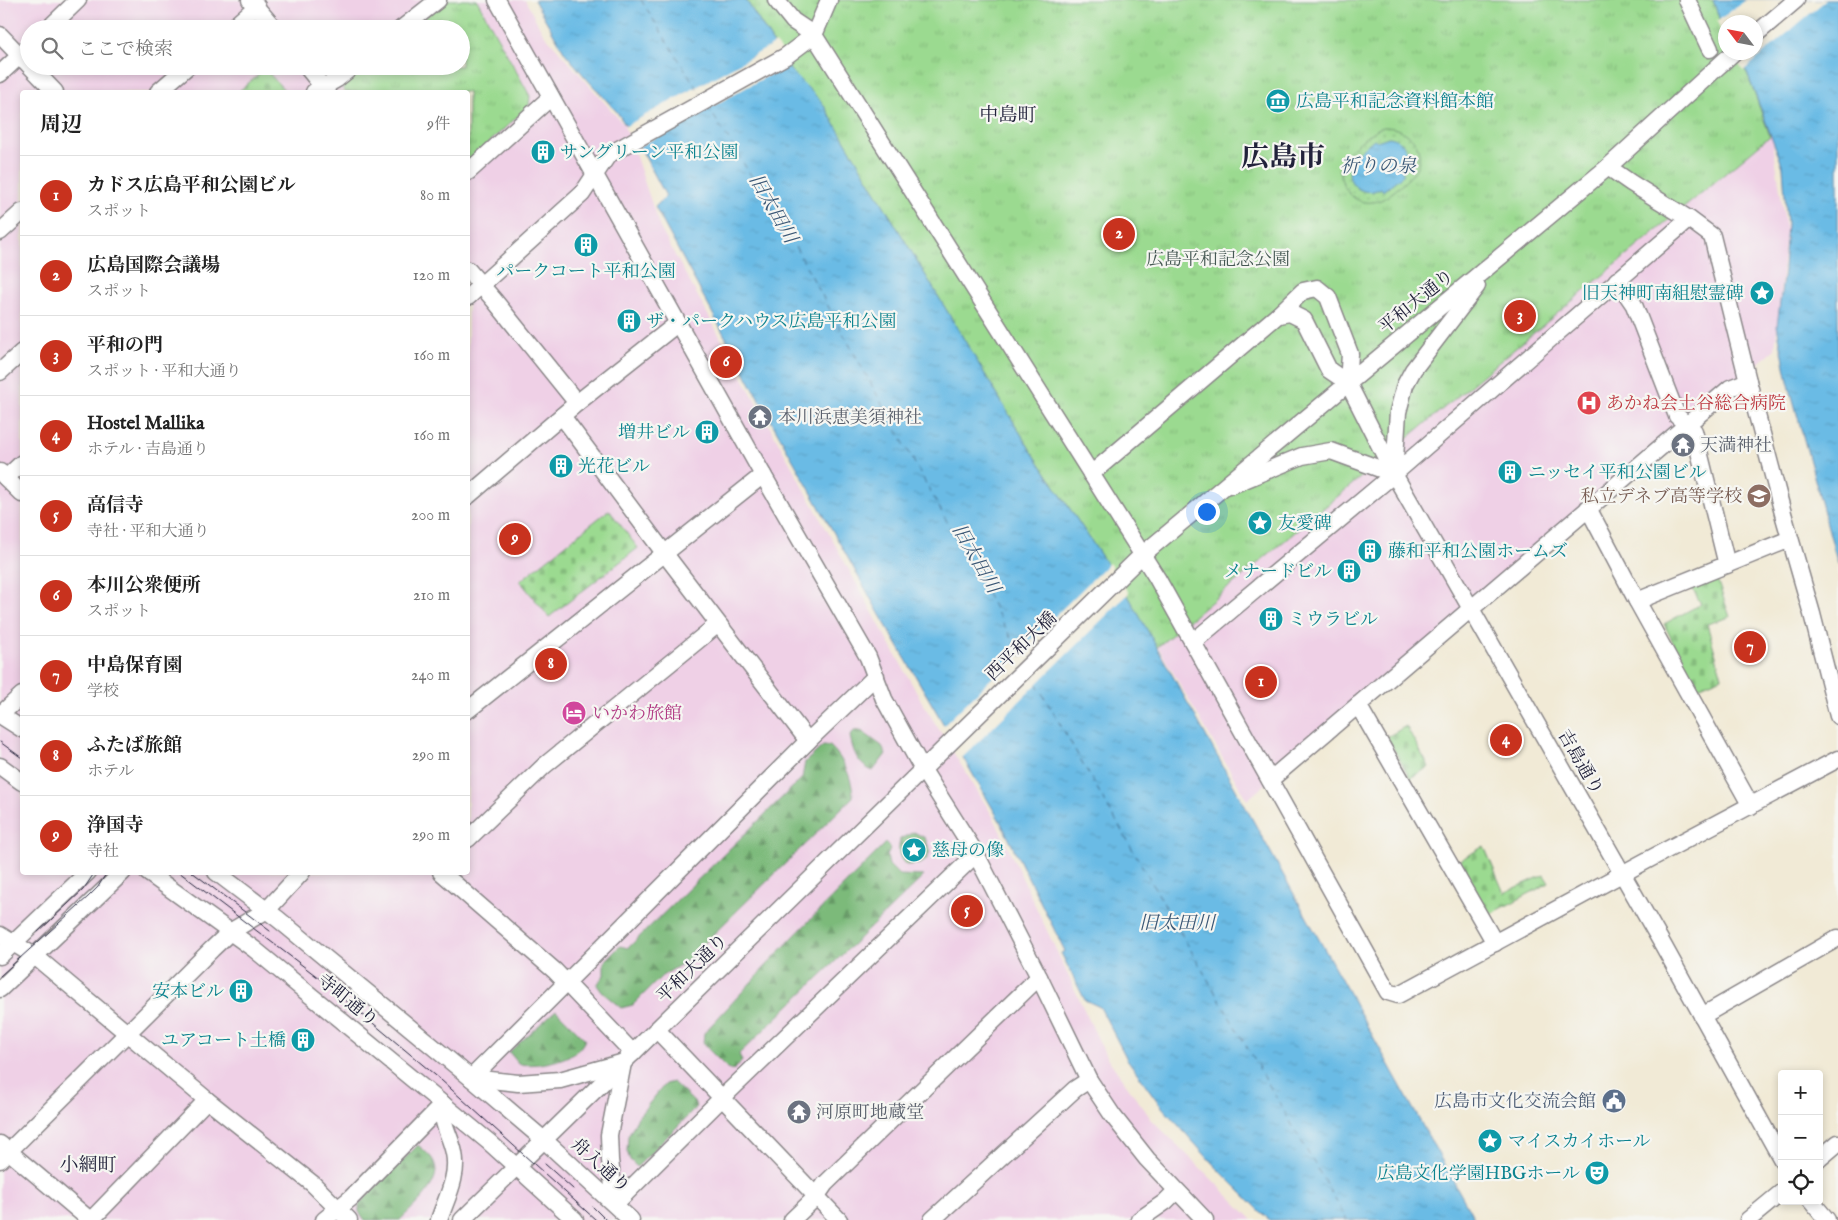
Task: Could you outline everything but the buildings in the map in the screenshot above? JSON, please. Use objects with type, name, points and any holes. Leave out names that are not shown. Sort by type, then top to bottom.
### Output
[{"type":"street","points":[[57,20],[78,0]]},
{"type":"street","points":[[412,20],[438,0]]},
{"type":"street","points":[[497,0],[763,475],[868,657],[884,699],[923,770],[976,854],[1089,1080],[1113,1116],[1147,1159],[1205,1220]]},
{"type":"street","points":[[776,0],[793,21],[814,36],[1142,555],[1193,642],[1388,992],[1398,995],[1838,759]]},
{"type":"street","points":[[470,295],[582,194],[608,154],[786,56],[814,36],[829,0]]},
{"type":"street","points":[[1687,0],[1710,49]]},
{"type":"street","points":[[1763,28],[1796,0]]},
{"type":"street","points":[[239,20],[254,3],[268,20]]},
{"type":"street","points":[[0,36],[20,53]]},
{"type":"street","name":"平和大通り","points":[[1120,576],[1216,492],[1608,167],[1726,60]]},
{"type":"street","points":[[0,74],[20,63]]},
{"type":"street","points":[[41,75],[53,90]]},
{"type":"street","points":[[160,90],[178,75]]},
{"type":"street","points":[[311,75],[320,90]]},
{"type":"street","points":[[322,90],[341,75]]},
{"type":"street","points":[[470,170],[551,97]]},
{"type":"street","points":[[1608,167],[1712,236],[1748,381],[1838,716]]},
{"type":"street","points":[[0,232],[20,214]]},
{"type":"street","points":[[1193,642],[1394,474],[1689,219]]},
{"type":"street","points":[[1394,474],[1398,412],[1405,386],[1413,370],[1493,264]]},
{"type":"street","points":[[470,272],[577,403]]},
{"type":"street","points":[[1617,280],[1634,305],[1677,416],[1694,431],[1727,565]]},
{"type":"street","points":[[1091,474],[1278,316],[1303,291],[1317,288],[1328,297],[1350,354],[1348,383]]},
{"type":"street","points":[[1278,316],[1290,313],[1304,320],[1329,370],[1348,383]]},
{"type":"street","points":[[470,494],[577,403],[678,323]]},
{"type":"street","points":[[0,372],[20,354]]},
{"type":"street","points":[[1270,780],[1730,388],[1748,381]]},
{"type":"street","name":"吉島通り","points":[[1348,383],[1394,474],[1778,1153]]},
{"type":"street","points":[[562,416],[808,741]]},
{"type":"street","points":[[1216,492],[1302,456],[1332,451],[1394,474]]},
{"type":"street","points":[[20,464],[3,475],[20,492]]},
{"type":"street","points":[[470,708],[763,475]]},
{"type":"street","points":[[1588,508],[1637,601],[1751,806]]},
{"type":"street","points":[[1637,601],[1790,539]]},
{"type":"street","name":"西平和大橋","points":[[949,744],[1120,576]]},
{"type":"street","points":[[470,837],[544,766],[718,624]]},
{"type":"street","points":[[471,1078],[808,741],[876,676]]},
{"type":"street","points":[[20,697],[0,715],[20,728]]},
{"type":"street","points":[[1358,705],[1495,943]]},
{"type":"street","name":"平和大通り","points":[[462,1220],[949,744]]},
{"type":"street","points":[[0,766],[20,781]]},
{"type":"street","points":[[615,1204],[721,1098],[976,854]]},
{"type":"street","points":[[0,956],[7,939],[84,875]]},
{"type":"street","points":[[0,989],[36,957],[120,875]]},
{"type":"street","name":"寺町通り","points":[[151,875],[254,949],[517,1166]]},
{"type":"street","name":"寺町通り","points":[[220,875],[267,910],[544,1140]]},
{"type":"street","points":[[207,1100],[91,1220],[3,1152],[230,932],[267,910],[299,875]]},
{"type":"street","points":[[444,875],[554,971],[628,1058]]},
{"type":"street","points":[[1702,1016],[1838,938]]},
{"type":"street","points":[[7,939],[36,957],[207,1100],[313,1184],[343,1214]]},
{"type":"street","points":[[792,1220],[816,1197],[832,1177],[1039,977]]},
{"type":"street","points":[[658,1030],[838,1220]]},
{"type":"street","points":[[471,1078],[509,1083],[560,1080],[628,1058]]},
{"type":"street","points":[[615,1204],[609,1135],[628,1058]]},
{"type":"street","points":[[932,1220],[1075,1089],[1089,1080]]},
{"type":"street","points":[[324,1220],[343,1214],[443,1104]]},
{"type":"street","points":[[439,1220],[454,1177],[455,1164],[452,1143],[442,1118],[443,1104]]},
{"type":"street","name":"舟入通り","points":[[544,1140],[631,1220]]},
{"type":"street","points":[[1823,1156],[1838,1143]]},
{"type":"street","points":[[517,1166],[575,1220]]},
{"type":"street","points":[[1139,1220],[1165,1202],[1176,1191]]},
{"type":"street","points":[[1748,1220],[1778,1195]]},
{"type":"street","points":[[1815,1205],[1827,1220]]},
{"type":"shaded area","points":[[0,0],[525,0],[543,33],[626,127],[660,228],[922,702],[994,818],[1106,1056],[1152,1120],[1253,1220],[0,1220]]},
{"type":"shaded area","points":[[1770,123],[1786,230],[1775,349],[1247,800],[1118,578]]},
{"type":"green space","points":[[447,0],[477,0],[530,96],[529,106],[470,160],[470,90],[343,89],[344,80],[350,75],[470,75],[470,20],[421,20]]},
{"type":"green space","name":"広島平和記念公園","points":[[746,0],[1713,0],[1718,15],[1718,60],[1739,60],[1747,73],[1770,136],[1156,648],[1130,599],[1028,446],[821,101],[790,70]]},
{"type":"green space","points":[[258,75],[270,75],[284,90],[240,90]]},
{"type":"green space","points":[[1384,127],[1400,130],[1413,139],[1419,153],[1419,161],[1409,178],[1387,196],[1375,202],[1361,201],[1346,190],[1341,178],[1341,165],[1349,152],[1377,129]]},
{"type":"green space","points":[[609,510],[638,548],[549,617],[520,581]]},
{"type":"green space","points":[[1715,574],[1730,617],[1707,624],[1722,677],[1696,688],[1664,624],[1701,604],[1690,584]]},
{"type":"green space","points":[[1406,726],[1429,767],[1410,778],[1387,737]]},
{"type":"green space","points":[[860,730],[882,746],[886,754],[873,771],[859,761],[853,747],[850,736],[854,731]]},
{"type":"green space","points":[[823,746],[830,746],[843,763],[849,776],[853,797],[685,962],[662,976],[633,1005],[621,1008],[602,992],[597,985],[604,975],[604,962],[620,946],[628,948],[802,778],[805,762]]},
{"type":"green space","points":[[914,832],[925,838],[930,851],[924,862],[906,865],[899,853],[900,839]]},
{"type":"green space","points":[[886,843],[891,848],[887,856],[889,865],[899,875],[924,876],[739,1054],[742,1061],[735,1069],[729,1070],[703,1044],[704,1033],[794,936]]},
{"type":"green space","points":[[1484,846],[1504,893],[1544,875],[1549,883],[1487,916],[1457,862]]},
{"type":"green space","points":[[556,1010],[585,1039],[581,1046],[566,1057],[547,1063],[519,1064],[509,1052]]},
{"type":"green space","points":[[673,1082],[695,1103],[696,1108],[637,1167],[630,1160],[627,1151],[628,1136],[638,1117],[665,1084]]},
{"type":"green space","points":[[418,1145],[431,1157],[436,1170],[435,1178],[426,1194],[400,1220],[365,1220],[359,1212],[359,1204]]},
{"type":"water","name":"旧太田川","points":[[534,0],[746,0],[790,70],[821,101],[1028,446],[1130,599],[1475,1220],[1269,1220],[1214,1165],[1161,1106],[1127,1059],[1100,1007],[1085,1000],[1061,953],[1065,951],[1000,821],[880,615],[766,412],[655,207],[666,196],[643,153],[617,112],[565,53]]},
{"type":"water","points":[[1713,0],[1838,0],[1838,564],[1788,381],[1777,326],[1784,270],[1787,224],[1783,167],[1747,73],[1739,60],[1763,60],[1763,15],[1718,15]]},
{"type":"water","name":"祈りの泉","points":[[1389,137],[1400,141],[1406,150],[1407,160],[1401,171],[1404,174],[1383,191],[1381,188],[1373,191],[1359,189],[1350,179],[1351,165],[1356,158],[1354,156],[1374,139],[1377,141]]},
{"type":"pier","points":[[1746,0],[1826,0],[1763,54],[1763,15],[1725,15]]},
{"type":"pier","points":[[776,43],[789,64],[637,148],[624,127]]},
{"type":"pier","points":[[1737,60],[1756,60],[1743,71]]},
{"type":"pier","points":[[1109,563],[1129,593],[961,759],[942,727]]},
{"type":"ferry route","points":[[641,0],[701,95]]},
{"type":"ferry route","points":[[708,107],[791,239],[1024,661]]},
{"type":"ferry route","points":[[1031,674],[1347,1220]]},
{"type":"tram line","points":[[0,742],[20,757]]},
{"type":"tram line","points":[[38,932],[83,890],[93,875]]},
{"type":"tram line","points":[[0,976],[88,897],[98,887],[105,875]]},
{"type":"tram line","points":[[183,875],[319,978],[441,1080],[596,1220]]},
{"type":"tram line","points":[[196,875],[270,931]]},
{"type":"tram line","points":[[545,1164],[573,1189]]},
{"type":"tram line","points":[[593,1207],[606,1220]]},
{"type":"place","name":"広島平和記念資料館本館","points":[[1278,101]]},
{"type":"place","name":"サングリーン平和公園","points":[[543,152]]},
{"type":"place","name":"広島国際会議場","points":[[1119,234]]},
{"type":"place","name":"パークコート平和公園","points":[[586,245]]},
{"type":"place","name":"旧天神町南組慰霊碑","points":[[1762,293]]},
{"type":"place","name":"平和の門","points":[[1520,316]]},
{"type":"place","name":"ザ・パークハウス広島平和公園","points":[[629,321]]},
{"type":"place","name":"本川公衆便所","points":[[726,362]]},
{"type":"place","name":"あかね会土谷総合病院","points":[[1589,403]]},
{"type":"place","name":"本川浜恵美須神社","points":[[760,417]]},
{"type":"place","name":"増井ビル","points":[[707,432]]},
{"type":"place","name":"天満神社","points":[[1683,445]]},
{"type":"place","name":"光花ビル","points":[[561,466]]},
{"type":"place","name":"ニッセイ平和公園ビル","points":[[1510,472]]},
{"type":"place","name":"私立デネブ高等学校","points":[[1759,496]]},
{"type":"place","name":"友愛碑","points":[[1260,523]]},
{"type":"place","name":"浄国寺","points":[[515,539]]},
{"type":"place","name":"藤和平和公園ホームズ","points":[[1370,551]]},
{"type":"place","name":"メナードビル","points":[[1349,571]]},
{"type":"place","name":"ミウラビル","points":[[1271,619]]},
{"type":"place","name":"中島保育園","points":[[1750,647]]},
{"type":"place","name":"ふたば旅館","points":[[551,664]]},
{"type":"place","name":"カドス広島平和公園ビル","points":[[1261,682]]},
{"type":"place","name":"いかわ旅館","points":[[574,713]]},
{"type":"place","name":"Hostel Mallika","points":[[1506,740]]},
{"type":"place","name":"慈母の像","points":[[914,850]]},
{"type":"place","name":"高信寺","points":[[967,911]]},
{"type":"place","name":"安本ビル","points":[[241,991]]},
{"type":"place","name":"ユアコート土橋","points":[[303,1040]]},
{"type":"place","name":"広島市文化交流会館","points":[[1614,1101]]},
{"type":"place","name":"河原町地蔵堂","points":[[799,1112]]},
{"type":"place","name":"マイスカイホール","points":[[1490,1141]]},
{"type":"place","name":"広島文化学園HBGホール","points":[[1597,1173]]},
{"type":"district","name":"中島町","points":[[1008,114]]},
{"type":"district","name":"広島市","points":[[1283,156]]},
{"type":"district","name":"小網町","points":[[88,1164]]}]
